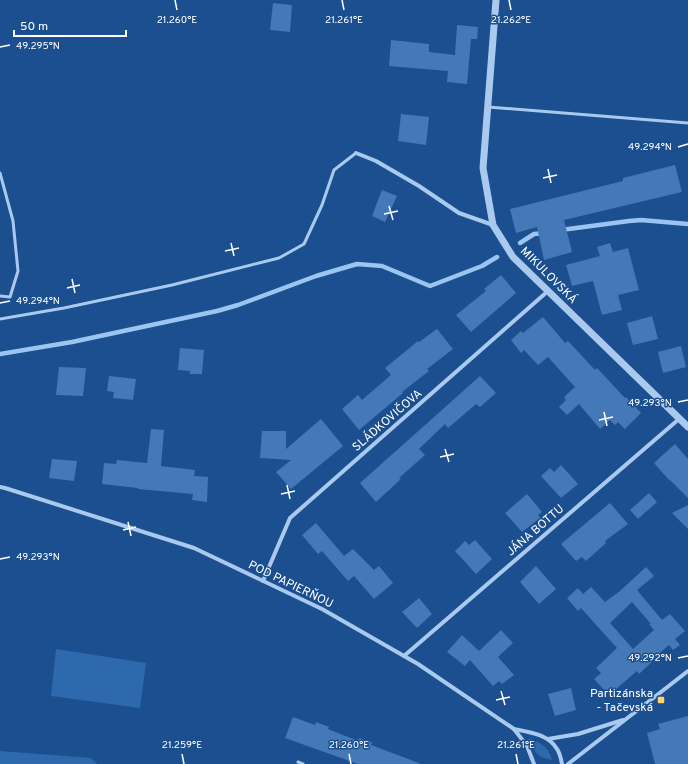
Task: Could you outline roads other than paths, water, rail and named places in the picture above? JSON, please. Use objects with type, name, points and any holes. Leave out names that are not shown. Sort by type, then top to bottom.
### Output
[{"type":"street","name":"MIKULOVSKÁ","points":[[496,0],[483,168],[493,225],[513,257],[688,427]]},
{"type":"street","points":[[356,153],[376,161],[419,186],[459,213],[493,225]]},
{"type":"street","name":"SLÁDKOVIČOVA","points":[[263,581],[290,518],[548,291]]},
{"type":"street","name":"JÁNA BOTTU","points":[[404,656],[679,419]]},
{"type":"street","name":"POD PAPIERŇOU","points":[[0,488],[5,488],[194,548],[322,609],[418,664],[514,729],[527,746],[534,764]]},
{"type":"street","points":[[568,764],[688,671]]},
{"type":"street","points":[[548,739],[578,734],[628,718]]},
{"type":"street","points":[[514,729],[548,739],[557,749],[562,764]]},
{"type":"lane","points":[[488,107],[688,123]]},
{"type":"lane","points":[[0,319],[64,308],[172,285],[279,258],[304,244],[322,205],[334,170],[356,153]]},
{"type":"lane","points":[[0,173],[13,221],[18,271],[10,297],[0,296]]},
{"type":"lane","points":[[298,762],[303,764]]},
{"type":"waterway","points":[[561,230],[641,220],[688,224]]},
{"type":"waterway","points":[[520,243],[534,234],[544,233]]},
{"type":"waterway","points":[[0,354],[72,342],[217,311],[238,305],[316,276],[357,264],[382,266],[430,286],[482,266],[497,257]]},
{"type":"place","name":"Partizánska - Tačevská","points":[[661,700]]}]
